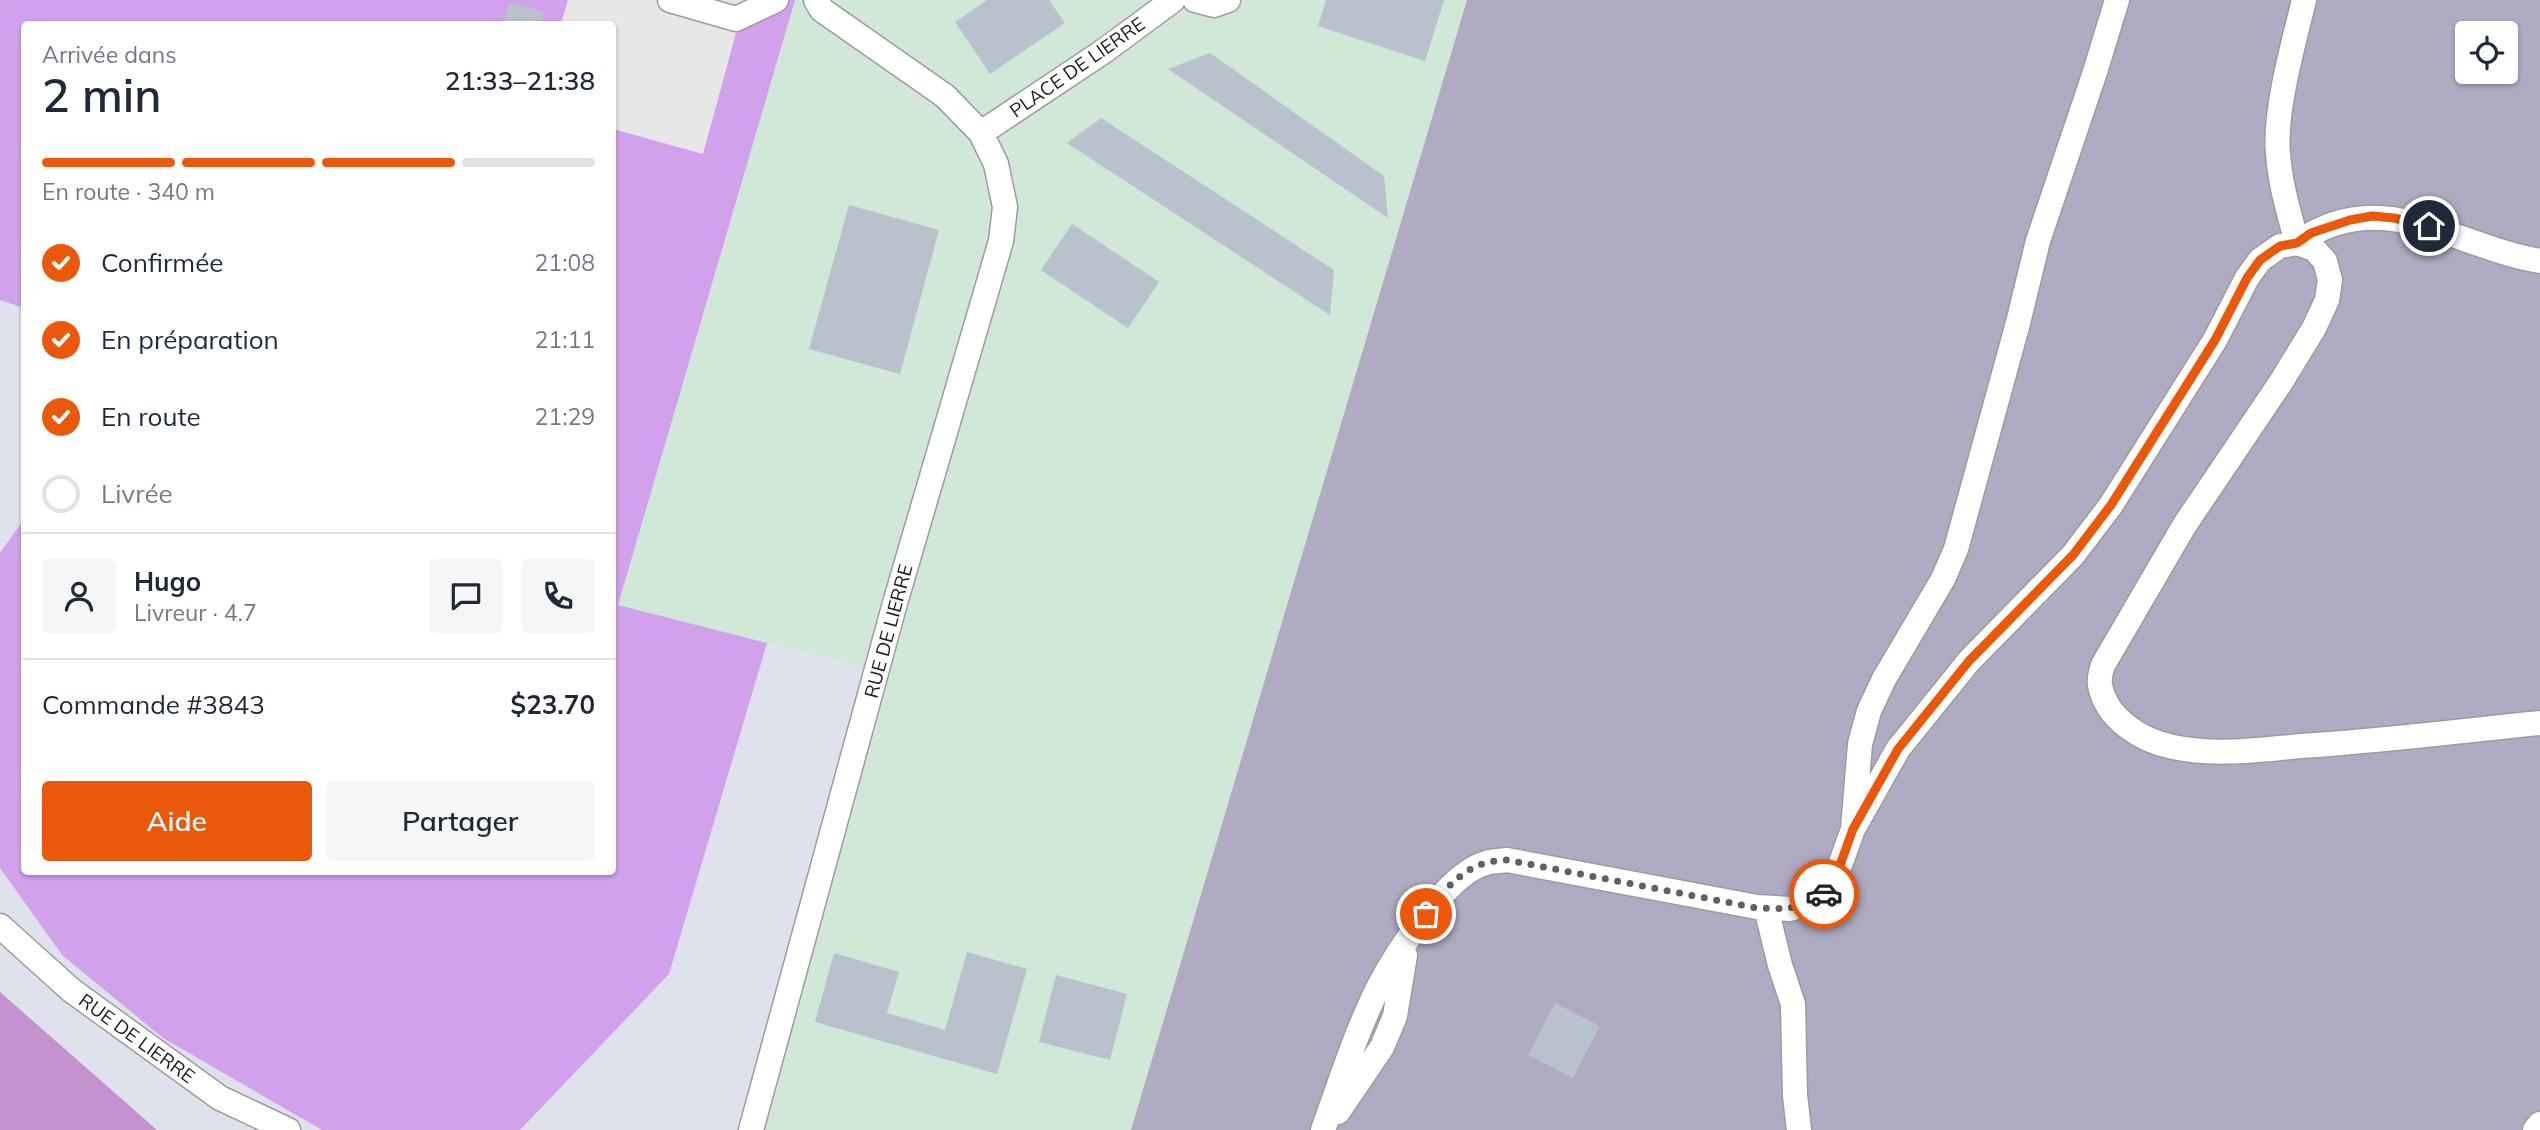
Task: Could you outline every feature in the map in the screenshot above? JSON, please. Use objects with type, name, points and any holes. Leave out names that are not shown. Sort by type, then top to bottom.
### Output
[{"type":"street","points":[[670,0],[736,19],[776,0]]},
{"type":"street","name":"RUE DE LIERRE","points":[[751,1130],[895,603],[1001,241],[1005,207],[996,164],[981,133],[945,96],[822,10],[816,0]]},
{"type":"street","name":"PLACE DE LIERRE","points":[[981,133],[1104,51],[1173,0]]},
{"type":"street","points":[[1195,0],[1214,5],[1228,0]]},
{"type":"street","points":[[1853,829],[1860,744],[1869,711],[1943,579],[1956,549],[2038,241],[2095,72],[2116,0]]},
{"type":"street","points":[[2297,243],[2287,208],[2277,152],[2280,117],[2304,0]]},
{"type":"street","points":[[1325,1130],[1352,1049],[1378,990],[1435,901],[1459,877],[1484,863],[1507,860],[1677,894],[1766,908],[1790,909],[1809,904],[1824,894],[1835,879],[1853,829],[1898,749],[1961,671],[2073,555],[2111,505],[2215,340],[2247,278],[2260,260],[2280,246],[2297,243],[2328,226],[2372,216],[2429,226],[2540,261]]},
{"type":"street","points":[[2297,243],[2314,248],[2325,261],[2330,280],[2327,300],[2288,372],[2184,526],[2102,664],[2099,683],[2105,700],[2117,718],[2144,737],[2171,747],[2211,752],[2332,744],[2540,723]]},
{"type":"street","points":[[1766,908],[1793,1004],[1795,1095],[1799,1130]]},
{"type":"street","name":"RUE DE LIERRE","points":[[0,926],[71,990],[220,1098],[288,1130]]},
{"type":"street","points":[[2535,1130],[2540,1124]]},
{"type":"shaded area","points":[[0,0],[795,0],[618,605],[767,643],[669,974],[520,1130],[322,1130],[163,1038],[62,955],[0,868],[0,553],[21,523],[21,875],[616,875],[616,21],[21,21],[21,307],[0,300]]},
{"type":"shaded area","points":[[568,0],[745,0],[703,154],[616,130],[616,21],[562,21]]},
{"type":"shaded area","points":[[795,0],[1467,0],[1131,1130],[745,1130],[877,670],[618,606]]},
{"type":"shaded area","points":[[1467,0],[2540,0],[2540,1130],[1131,1130]]},
{"type":"shaded area","points":[[0,992],[157,1130],[0,1130]]},
{"type":"building","points":[[987,0],[1049,0],[1065,23],[990,74],[955,22]]},
{"type":"building","points":[[1326,0],[1444,0],[1425,61],[1318,26]]},
{"type":"building","points":[[510,2],[544,12],[541,21],[504,21]]},
{"type":"building","points":[[1210,53],[1384,176],[1388,218],[1168,69]]},
{"type":"building","points":[[1101,118],[1334,270],[1330,315],[1067,143]]},
{"type":"building","points":[[849,205],[939,230],[900,374],[809,349]]},
{"type":"building","points":[[1072,224],[1159,282],[1128,328],[1041,270]]},
{"type":"building","points":[[967,952],[1027,969],[997,1074],[815,1022],[834,953],[899,972],[887,1013],[945,1030]]},
{"type":"building","points":[[1056,975],[1127,994],[1110,1060],[1039,1042]]},
{"type":"building","points":[[1555,1003],[1600,1026],[1573,1078],[1528,1055]]},
{"type":"way so far","points":[[1426,914],[1459,877],[1484,863],[1507,860],[1757,908],[1790,909],[1809,904],[1824,894]]},
{"type":"route","points":[[1824,894],[1835,879],[1853,829],[1898,749],[1969,661],[2073,555],[2111,505],[2215,340],[2247,278],[2260,260],[2280,246],[2297,243],[2311,233],[2350,220],[2372,216],[2429,226]]}]
